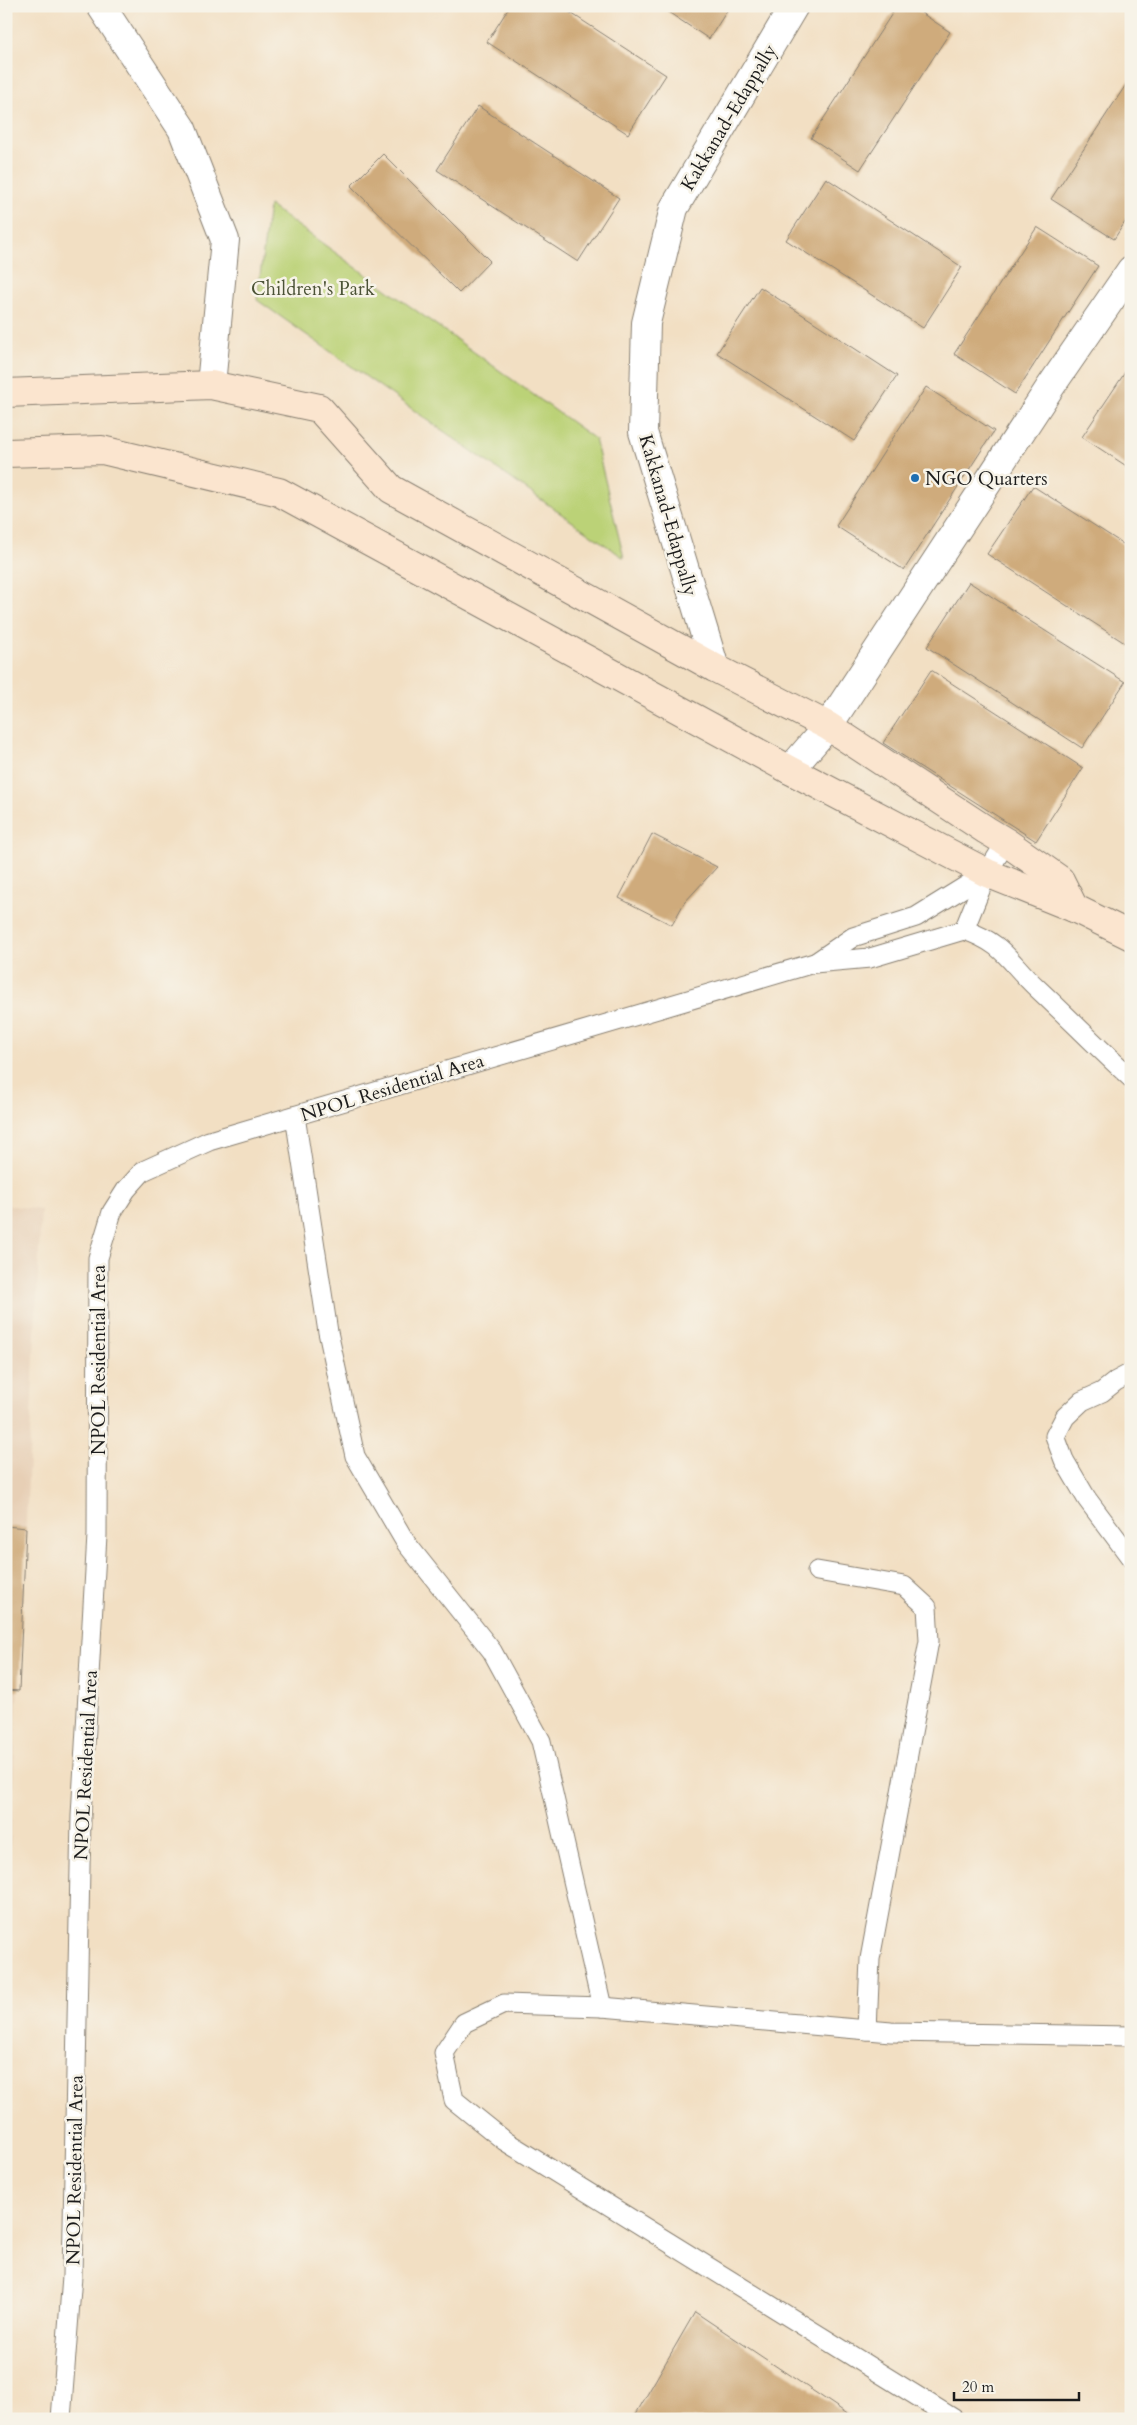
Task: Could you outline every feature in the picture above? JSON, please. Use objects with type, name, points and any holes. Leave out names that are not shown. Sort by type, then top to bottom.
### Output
[{"type":"main road","points":[[6,393],[211,385],[319,408],[391,489],[714,668],[828,726],[1006,842],[1060,880],[1074,908]]},
{"type":"main road","points":[[6,453],[102,450],[280,492],[790,770],[987,873],[1074,908],[1131,936]]},
{"type":"street","points":[[101,6],[182,129],[225,240],[211,385]]},
{"type":"street","name":"Kakkanad-Edappally","points":[[714,668],[643,432],[646,322],[674,208],[794,6]]},
{"type":"street","points":[[790,770],[828,726],[1052,386],[1131,270]]},
{"type":"lane","points":[[1006,842],[987,873],[964,930],[984,936],[1006,953],[1035,987],[1131,1078]]},
{"type":"lane","points":[[814,964],[853,937],[916,917],[987,873]]},
{"type":"lane","name":"NPOL Residential Area","points":[[61,2419],[72,2276],[81,1816],[97,1535],[98,1258],[112,1212],[126,1190],[143,1172],[209,1141],[814,964],[870,958],[964,930]]},
{"type":"lane","points":[[295,1116],[328,1332],[355,1456],[406,1543],[492,1651],[541,1741],[602,2007]]},
{"type":"lane","points":[[1131,1373],[1116,1380],[1102,1392],[1082,1401],[1065,1417],[1056,1436],[1064,1460],[1079,1487],[1131,1558]]},
{"type":"lane","points":[[817,1570],[904,1586],[927,1607],[929,1641],[870,1959],[867,2030]]},
{"type":"lane","points":[[954,2419],[505,2141],[454,2100],[444,2053],[464,2023],[504,2004],[602,2007],[867,2030],[1131,2036]]},
{"type":"shaded area","points":[[6,1205],[41,1210],[6,1932]]},
{"type":"green space","name":"Children's Park","points":[[269,205],[595,439],[624,558],[257,300]]},
{"type":"building","points":[[510,6],[560,6],[666,75],[628,134],[487,42]]},
{"type":"building","points":[[659,6],[730,6],[709,39]]},
{"type":"building","points":[[897,6],[911,6],[950,32],[860,170],[811,138]]},
{"type":"building","points":[[1131,77],[1131,213],[1114,239],[1051,199]]},
{"type":"building","points":[[478,106],[619,198],[578,262],[437,170]]},
{"type":"building","points":[[383,154],[490,261],[459,293],[351,186]]},
{"type":"building","points":[[826,178],[962,267],[923,328],[786,240]]},
{"type":"building","points":[[1037,227],[1098,266],[1015,394],[954,354]]},
{"type":"building","points":[[760,287],[897,376],[854,441],[717,353]]},
{"type":"building","points":[[1128,368],[1131,370],[1131,469],[1082,437]]},
{"type":"building","name":"NGO Quarters","points":[[926,387],[994,431],[904,570],[836,526]]},
{"type":"building","points":[[1033,486],[1131,549],[1131,647],[987,554]]},
{"type":"building","points":[[969,582],[1125,682],[1082,748],[927,647]]},
{"type":"building","points":[[931,670],[1083,768],[1036,841],[883,743]]},
{"type":"building","points":[[652,834],[717,867],[684,903],[672,925],[619,898]]},
{"type":"building","points":[[6,1526],[26,1528],[19,1691],[6,1690]]},
{"type":"building","points":[[6,1735],[10,1735],[8,1758],[6,1758]]},
{"type":"building","points":[[695,2312],[855,2419],[633,2419]]},
{"type":"place","name":"NGO Quarters","points":[[915,478]]}]
